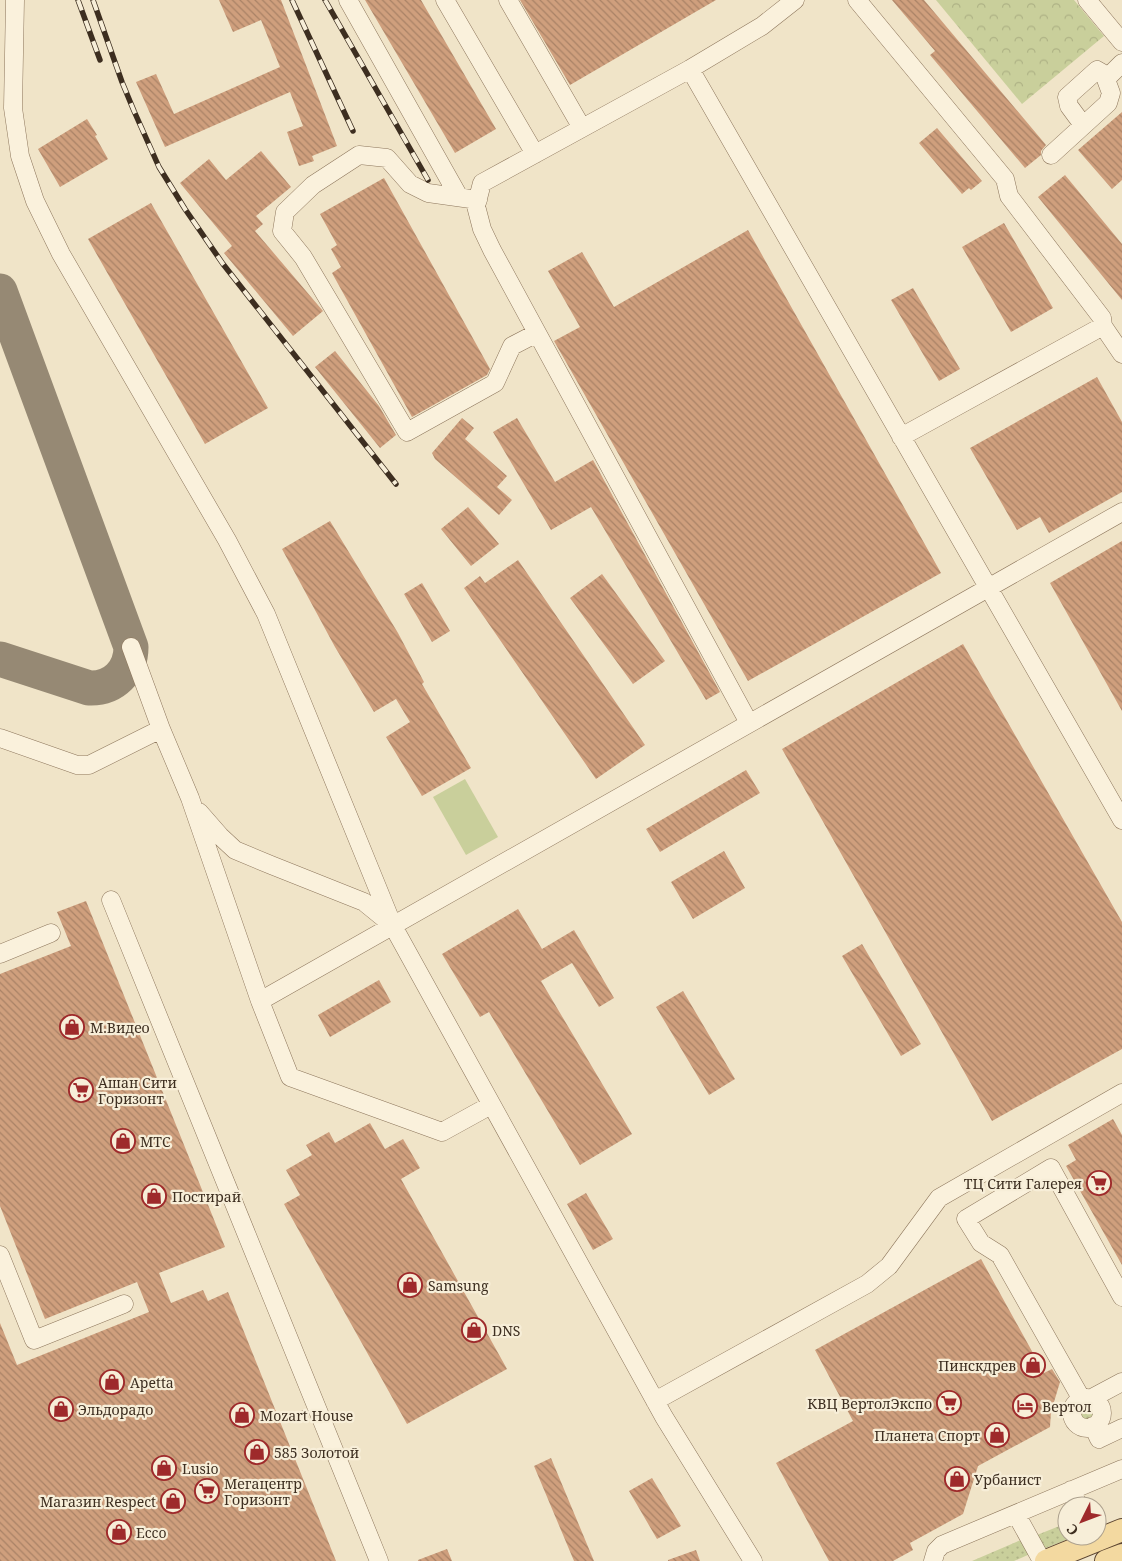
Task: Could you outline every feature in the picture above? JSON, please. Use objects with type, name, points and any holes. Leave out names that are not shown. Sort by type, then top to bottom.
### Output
[{"type":"main road","points":[[1107,1534],[1122,1530]]},
{"type":"main road","points":[[1044,1561],[1077,1546]]},
{"type":"main road","points":[[1106,1561],[1122,1555]]},
{"type":"street","points":[[15,0],[14,108],[20,156],[35,201],[61,254],[227,540],[266,614],[393,926],[655,1401],[753,1561]]},
{"type":"street","points":[[348,0],[459,197]]},
{"type":"street","points":[[445,0],[535,154]]},
{"type":"street","points":[[508,0],[582,128]]},
{"type":"street","points":[[749,722],[492,250],[482,229],[476,206],[482,183],[690,70],[762,26],[795,0]]},
{"type":"street","points":[[857,0],[1005,179],[1008,196],[1102,318],[1103,326],[1122,354]]},
{"type":"street","points":[[1088,0],[1122,42]]},
{"type":"street","points":[[1106,79],[1122,63]]},
{"type":"street","points":[[690,70],[1122,820]]},
{"type":"street","points":[[1051,155],[1108,103],[1111,93],[1104,74],[1097,70],[1068,97],[1069,106],[1083,125]]},
{"type":"street","points":[[478,200],[428,193],[410,184],[386,158],[359,154],[313,184],[285,212],[282,231],[303,257],[407,432],[495,383],[512,346],[537,333]]},
{"type":"street","points":[[901,437],[1103,326]]},
{"type":"street","points":[[260,1001],[1122,512]]},
{"type":"street","points":[[130,647],[190,798],[260,1001],[290,1077],[442,1132],[491,1105]]},
{"type":"street","points":[[0,738],[77,765],[90,766],[161,729]]},
{"type":"street","points":[[190,798],[202,817],[235,850],[364,902],[393,926]]},
{"type":"street","points":[[111,900],[379,1561]]},
{"type":"street","points":[[0,954],[52,933]]},
{"type":"street","points":[[655,1401],[867,1284],[889,1266],[939,1198],[1122,1093]]},
{"type":"street","points":[[1122,1297],[1051,1168],[966,1219],[981,1242],[1000,1255],[1086,1398],[1098,1402],[1102,1409],[1102,1417],[1097,1424],[1090,1428],[1082,1428],[1075,1423],[1071,1416],[1072,1408],[1076,1401],[1086,1398],[1122,1382]]},
{"type":"street","points":[[1,1258],[34,1340],[124,1304]]},
{"type":"street","points":[[1093,1426],[1100,1439],[1122,1428]]},
{"type":"street","points":[[1078,1496],[1122,1469]]},
{"type":"street","points":[[933,1561],[936,1551],[942,1545],[1016,1514],[1057,1503]]},
{"type":"street","points":[[1016,1514],[1044,1561]]},
{"type":"green space","points":[[936,0],[1074,0],[1104,36],[1022,104]]},
{"type":"green space","points":[[465,779],[498,837],[466,855],[433,797]]},
{"type":"green space","points":[[1078,1404],[1095,1405],[1098,1414],[1096,1420],[1091,1424],[1079,1423],[1075,1419],[1074,1413]]},
{"type":"green space","points":[[1057,1527],[1057,1543],[1043,1549],[1037,1535]]},
{"type":"green space","points":[[1023,1539],[1030,1554],[1014,1561],[972,1561]]},
{"type":"building","points":[[219,0],[281,0],[337,146],[312,156],[314,161],[299,166],[287,132],[303,126],[290,92],[165,147],[136,82],[156,74],[174,114],[280,67],[261,20],[233,32]]},
{"type":"building","points":[[365,0],[421,0],[496,129],[455,153]]},
{"type":"building","points":[[520,0],[716,0],[570,85]]},
{"type":"building","points":[[892,0],[924,0],[1046,145],[1041,151],[1041,155],[1025,168],[930,55],[935,51]]},
{"type":"building","points":[[1122,112],[1122,180],[1112,189],[1078,150]]},
{"type":"building","points":[[87,119],[108,159],[60,187],[38,149]]},
{"type":"building","points":[[937,128],[982,181],[971,190],[969,188],[962,194],[919,143]]},
{"type":"building","points":[[261,151],[291,187],[256,216],[263,224],[255,231],[323,311],[293,336],[224,253],[232,246],[180,183],[209,159],[226,180]]},
{"type":"building","points":[[1065,175],[1122,244],[1122,300],[1038,197]]},
{"type":"building","points":[[384,178],[490,369],[487,375],[412,417],[332,273],[341,267],[331,249],[337,245],[320,214]]},
{"type":"building","points":[[151,203],[268,408],[205,444],[88,239]]},
{"type":"building","points":[[1004,223],[1053,308],[1011,332],[962,247]]},
{"type":"building","points":[[748,230],[941,573],[748,681],[554,341],[580,327],[548,271],[582,252],[614,307]]},
{"type":"building","points":[[913,288],[960,369],[939,381],[891,300]]},
{"type":"building","points":[[335,351],[379,406],[396,435],[380,448],[315,367]]},
{"type":"building","points":[[1097,377],[1122,422],[1122,492],[1049,533],[1040,517],[1017,530],[970,448]]},
{"type":"building","points":[[462,418],[474,428],[465,439],[507,476],[497,487],[512,500],[499,515],[435,459],[432,453]]},
{"type":"building","points":[[517,418],[555,482],[593,460],[720,692],[706,700],[591,507],[551,530],[493,432]]},
{"type":"building","points":[[468,507],[499,544],[471,566],[441,529]]},
{"type":"building","points":[[330,521],[398,633],[424,682],[422,684],[471,768],[422,796],[386,737],[410,722],[396,699],[374,712],[335,647],[282,549]]},
{"type":"building","points":[[1122,541],[1122,711],[1050,583]]},
{"type":"building","points":[[518,560],[645,745],[596,779],[464,588],[480,576],[485,583]]},
{"type":"building","points":[[602,574],[665,661],[633,684],[570,598]]},
{"type":"building","points":[[422,583],[450,631],[432,642],[404,594]]},
{"type":"building","points":[[963,644],[1122,922],[1122,1049],[992,1121],[782,749]]},
{"type":"building","points":[[746,770],[760,793],[660,852],[646,829]]},
{"type":"building","points":[[724,851],[745,888],[693,919],[671,882]]},
{"type":"building","points":[[86,901],[225,1247],[159,1273],[171,1303],[203,1290],[208,1301],[228,1292],[336,1561],[0,1561],[0,1323],[17,1365],[149,1312],[137,1282],[45,1319],[0,1206],[0,974],[71,946],[57,912]]},
{"type":"building","points":[[518,909],[542,949],[574,930],[614,998],[599,1007],[572,963],[541,981],[632,1134],[580,1165],[489,1012],[480,1017],[442,954]]},
{"type":"building","points":[[862,944],[921,1044],[901,1056],[842,956]]},
{"type":"building","points":[[379,980],[391,1002],[330,1037],[318,1015]]},
{"type":"building","points":[[683,991],[735,1079],[709,1095],[656,1007]]},
{"type":"building","name":"ТЦ Сити Галерея","points":[[1113,1119],[1122,1135],[1122,1265],[1066,1166],[1076,1160],[1068,1145]]},
{"type":"building","points":[[370,1123],[385,1149],[403,1139],[420,1168],[401,1179],[507,1369],[407,1424],[284,1204],[300,1195],[286,1170],[312,1155],[306,1145],[329,1132],[335,1143]]},
{"type":"building","points":[[586,1193],[613,1239],[593,1250],[567,1204]]},
{"type":"building","name":"КВЦ ВертолЭкспо","points":[[981,1259],[1044,1373],[1052,1369],[1060,1382],[1051,1412],[1050,1427],[978,1466],[963,1514],[910,1543],[913,1550],[893,1561],[829,1561],[776,1463],[853,1421],[815,1350]]},
{"type":"building","points":[[551,1458],[594,1561],[574,1561],[534,1466]]},
{"type":"building","points":[[652,1478],[681,1526],[657,1539],[629,1491]]},
{"type":"building","points":[[447,1549],[452,1561],[418,1561],[418,1560]]},
{"type":"building","points":[[696,1550],[700,1561],[668,1561],[668,1560]]},
{"type":"taxiway","points":[[0,291],[131,647],[128,664],[124,671],[113,682],[98,688],[89,688],[0,659]]},
{"type":"railway","points":[[78,0],[100,60]]},
{"type":"railway","points":[[93,0],[134,111],[159,167],[185,209],[223,264],[396,484]]},
{"type":"railway","points":[[292,0],[353,131]]},
{"type":"railway","points":[[325,0],[428,180]]},
{"type":"place","name":"М.Видео","points":[[72,1027]]},
{"type":"place","name":"Ашан Сити Горизонт","points":[[81,1090]]},
{"type":"place","name":"МТС","points":[[123,1141]]},
{"type":"place","name":"ТЦ Сити Галерея","points":[[1099,1183]]},
{"type":"place","name":"Постирай","points":[[154,1196]]},
{"type":"place","name":"Samsung","points":[[410,1285]]},
{"type":"place","name":"DNS","points":[[474,1330]]},
{"type":"place","name":"Пинскдрев","points":[[1033,1365]]},
{"type":"place","name":"Apetta","points":[[112,1382]]},
{"type":"place","name":"КВЦ ВертолЭкспо","points":[[949,1403]]},
{"type":"place","name":"Вертол","points":[[1025,1406]]},
{"type":"place","name":"Эльдорадо","points":[[61,1409]]},
{"type":"place","name":"Mozart House","points":[[242,1415]]},
{"type":"place","name":"Планета Спорт","points":[[997,1435]]},
{"type":"place","name":"585 Золотой","points":[[257,1452]]},
{"type":"place","name":"Lusio","points":[[164,1468]]},
{"type":"place","name":"Урбанист","points":[[957,1479]]},
{"type":"place","name":"Мегацентр Горизонт","points":[[207,1491]]},
{"type":"place","name":"Магазин Respect","points":[[173,1501]]},
{"type":"place","name":"Ecco","points":[[119,1532]]}]
